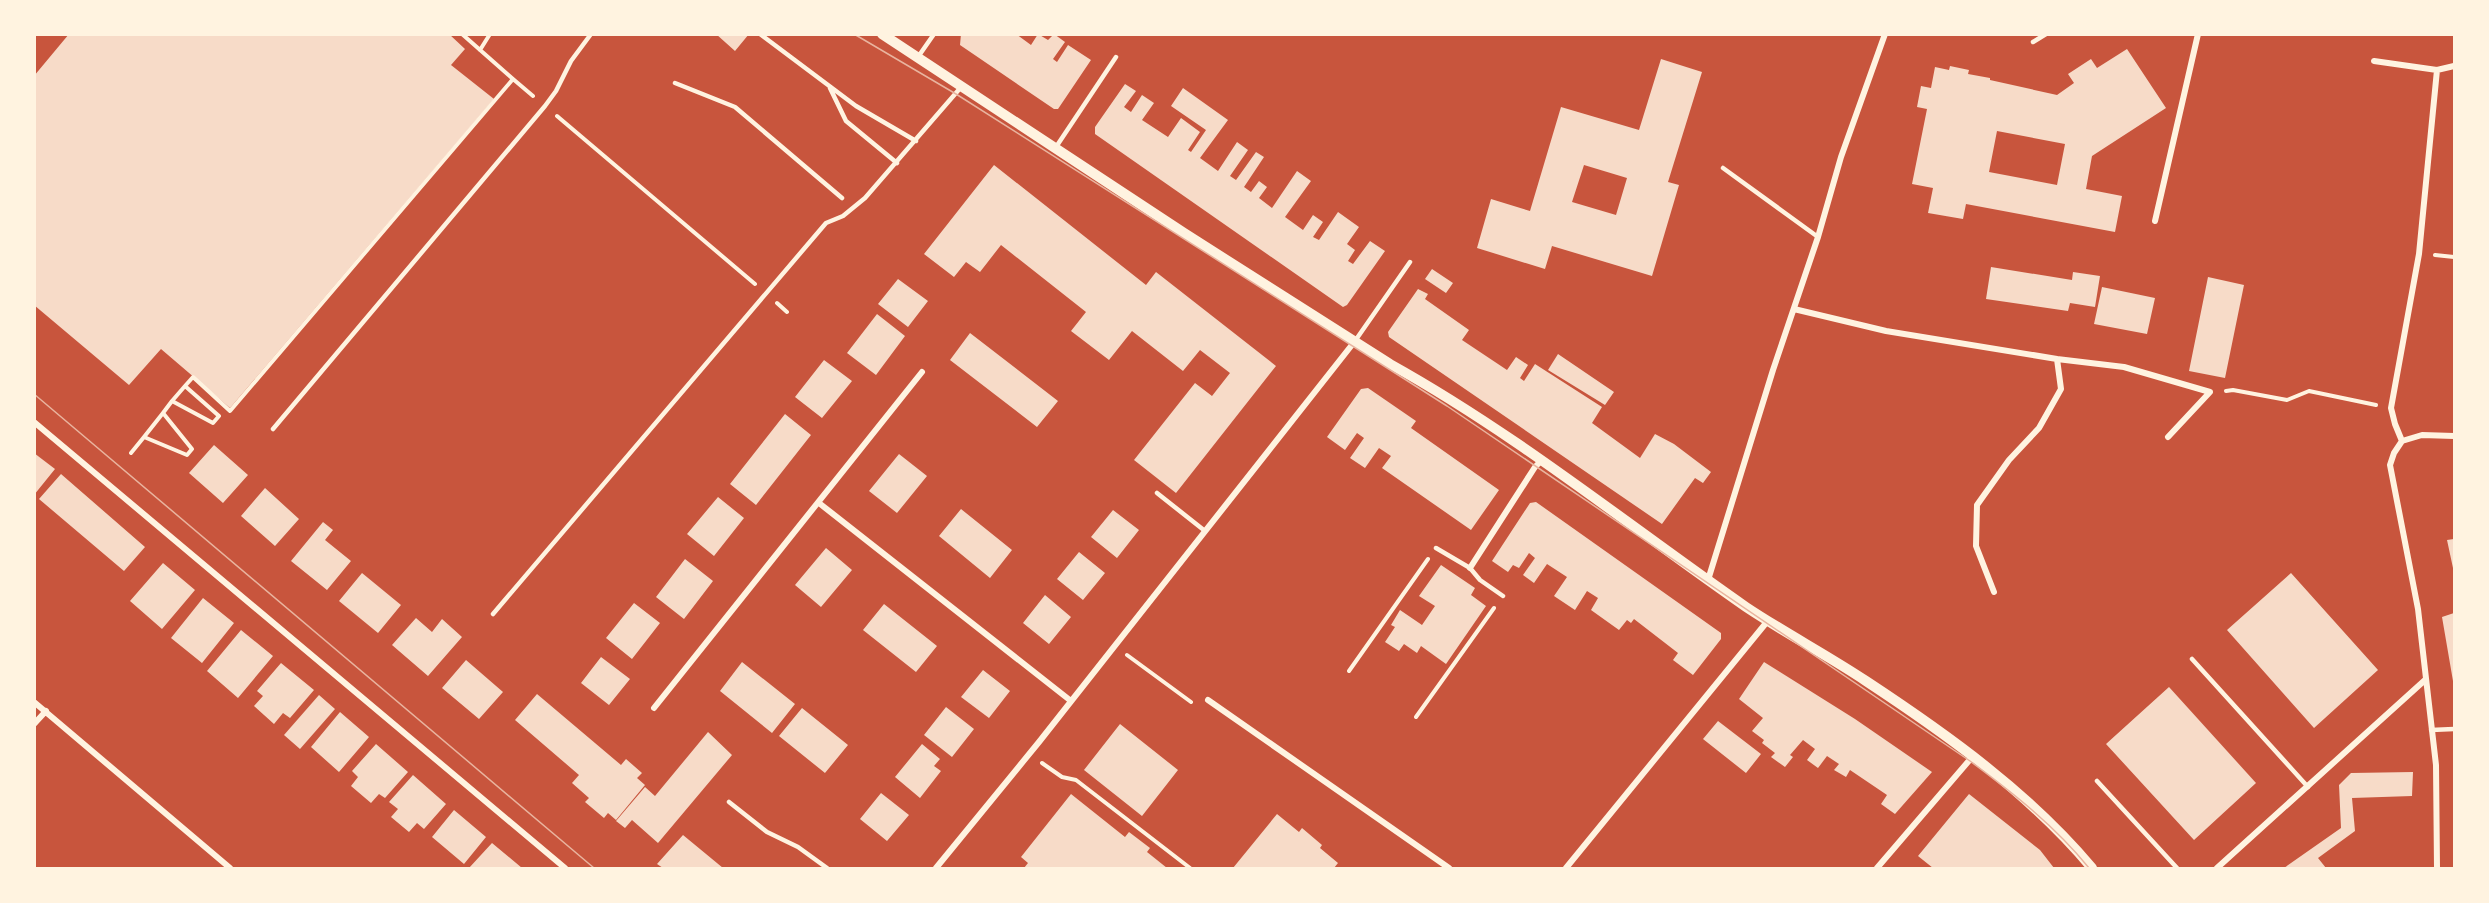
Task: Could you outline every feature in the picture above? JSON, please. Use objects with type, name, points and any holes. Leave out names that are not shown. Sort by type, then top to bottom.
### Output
[{"type":"street","points":[[882,34],[1055,148],[1355,341],[1426,384],[1541,461],[1765,620],[1866,681],[1973,756],[2052,824],[2092,868]]},
{"type":"street","points":[[1708,580],[1818,237],[1841,157],[1885,34]]},
{"type":"street","points":[[2155,221],[2198,34]]},
{"type":"street","points":[[2374,61],[2437,70],[2454,66]]},
{"type":"street","points":[[2402,441],[2394,424],[2391,408],[2419,254],[2437,70]]},
{"type":"street","points":[[1794,309],[1886,331],[2057,359],[2124,367],[2210,392],[2168,437]]},
{"type":"street","points":[[936,868],[1355,341]]},
{"type":"street","points":[[1994,592],[1976,546],[1977,505],[2009,460],[2039,428],[2061,389],[2057,359]]},
{"type":"street","points":[[654,708],[922,372]]},
{"type":"street","points":[[34,422],[565,868]]},
{"type":"street","points":[[2437,868],[2436,765],[2418,609],[2390,465],[2402,441],[2422,435],[2454,436]]},
{"type":"street","points":[[1470,568],[1541,461]]},
{"type":"street","points":[[819,503],[1071,701]]},
{"type":"street","points":[[1566,868],[1766,623],[1765,620]]},
{"type":"street","points":[[2217,868],[2425,680]]},
{"type":"street","points":[[1208,700],[1449,868]]},
{"type":"street","points":[[34,702],[230,868]]},
{"type":"street","points":[[34,724],[46,711]]},
{"type":"street","points":[[1876,868],[1973,756]]},
{"type":"lane","points":[[273,429],[545,106],[556,91],[571,61],[591,34]]},
{"type":"lane","points":[[760,34],[856,106],[916,141]]},
{"type":"lane","points":[[917,58],[934,34]]},
{"type":"lane","points":[[2033,42],[2046,34]]},
{"type":"lane","points":[[1055,148],[1116,57]]},
{"type":"lane","points":[[675,83],[735,107],[842,198]]},
{"type":"lane","points":[[829,85],[846,122],[897,163]]},
{"type":"lane","points":[[492,614],[826,223],[843,216],[865,198],[962,86]]},
{"type":"lane","points":[[1723,168],[1818,237]]},
{"type":"lane","points":[[1355,341],[1410,262]]},
{"type":"lane","points":[[1157,492],[1205,531]]},
{"type":"lane","points":[[1436,548],[1470,568],[1480,580],[1503,596]]},
{"type":"lane","points":[[2192,660],[2308,787]]},
{"type":"lane","points":[[2431,730],[2454,729]]},
{"type":"lane","points":[[2097,780],[2177,868]]},
{"type":"lane","points":[[729,802],[767,832],[798,847],[827,868]]},
{"type":"path","points":[[462,34],[788,312]]},
{"type":"path","points":[[480,50],[490,34]]},
{"type":"path","points":[[131,453],[193,377],[230,411],[513,79]]},
{"type":"path","points":[[172,401],[213,423],[219,416],[185,386]]},
{"type":"path","points":[[2210,392],[2233,390],[2287,400],[2309,391],[2391,408]]},
{"type":"path","points":[[144,437],[187,454],[192,449],[163,413]]},
{"type":"path","points":[[1349,671],[1436,548]]},
{"type":"path","points":[[1416,717],[1503,596]]},
{"type":"path","points":[[1115,645],[1193,703],[1208,700]]},
{"type":"path","points":[[1049,755],[1042,763],[1062,777],[1076,780],[1190,868]]},
{"type":"building","points":[[69,34],[449,34],[465,49],[451,65],[494,99],[230,408],[161,349],[129,385],[34,305],[34,76]]},
{"type":"building","points":[[716,34],[749,34],[735,51]]},
{"type":"building","points":[[961,34],[1016,34],[1031,45],[1038,34],[1048,40],[1054,34],[1065,42],[1053,59],[1057,62],[1068,45],[1091,60],[1058,109],[1054,109],[960,45]]},
{"type":"building","points":[[2127,49],[2166,108],[2092,156],[2086,189],[2122,196],[2115,232],[1966,204],[1963,219],[1928,213],[1933,188],[1912,184],[1927,109],[1917,107],[1921,86],[1931,88],[1935,67],[1949,70],[1950,66],[1969,70],[1968,74],[2057,95],[2074,83],[2068,74],[2091,59],[2097,68]],"holes":[[[1997,131],[2065,144],[2057,185],[1989,172]]]},
{"type":"building","points":[[1661,59],[1702,72],[1668,182],[1679,185],[1652,276],[1552,246],[1545,269],[1477,248],[1491,199],[1530,211],[1561,107],[1639,130]],"holes":[[[1584,165],[1627,178],[1616,215],[1572,202]]]},
{"type":"building","points":[[1125,84],[1136,91],[1124,107],[1131,112],[1142,95],[1154,103],[1142,120],[1168,137],[1181,118],[1200,132],[1188,150],[1191,152],[1206,130],[1171,106],[1183,88],[1228,120],[1200,158],[1218,171],[1237,142],[1248,150],[1230,176],[1236,180],[1256,152],[1264,157],[1244,187],[1251,192],[1259,181],[1267,187],[1259,198],[1272,208],[1297,171],[1311,181],[1285,217],[1303,230],[1313,215],[1323,222],[1313,237],[1319,240],[1338,212],[1359,227],[1347,244],[1355,250],[1348,261],[1353,264],[1370,241],[1385,251],[1347,305],[1343,307],[1095,134],[1095,127]]},
{"type":"building","points":[[994,165],[1146,285],[1156,272],[1276,366],[1176,493],[1134,460],[1195,383],[1212,396],[1230,373],[1200,350],[1183,371],[1132,331],[1109,360],[1071,331],[1086,312],[1001,245],[980,272],[966,262],[954,277],[924,254]]},
{"type":"building","points":[[1991,267],[2072,280],[2073,272],[2100,276],[2095,307],[2070,303],[2068,311],[1986,299]]},
{"type":"building","points":[[1432,269],[1453,283],[1446,293],[1425,279]]},
{"type":"building","points":[[2208,277],[2244,285],[2225,378],[2189,371]]},
{"type":"building","points":[[898,279],[928,301],[908,327],[878,304]]},
{"type":"building","points":[[2102,287],[2155,298],[2147,334],[2094,324]]},
{"type":"building","points":[[1418,289],[1428,294],[1425,299],[1469,330],[1462,340],[1507,370],[1516,357],[1528,365],[1520,378],[1524,381],[1535,364],[1602,407],[1592,423],[1640,458],[1655,434],[1674,444],[1711,472],[1703,483],[1695,478],[1662,524],[1389,337],[1388,332]]},
{"type":"building","points":[[877,314],[905,336],[876,375],[847,353]]},
{"type":"building","points":[[970,333],[1058,401],[1037,427],[950,360]]},
{"type":"building","points":[[1558,354],[1614,392],[1605,405],[1548,370]]},
{"type":"building","points":[[824,360],[852,381],[822,418],[795,397]]},
{"type":"building","points":[[1368,388],[1416,421],[1411,428],[1499,490],[1471,530],[1382,468],[1391,456],[1379,448],[1365,468],[1350,458],[1364,438],[1357,433],[1345,450],[1327,437],[1361,389]]},
{"type":"building","points":[[785,414],[811,435],[756,505],[730,484]]},
{"type":"building","points":[[214,445],[248,475],[223,503],[189,473]]},
{"type":"building","points":[[34,453],[55,469],[34,495]]},
{"type":"building","points":[[899,454],[927,476],[897,513],[869,491]]},
{"type":"building","points":[[61,474],[145,547],[124,571],[39,499]]},
{"type":"building","points":[[265,488],[299,519],[275,546],[241,516]]},
{"type":"building","points":[[718,497],[744,518],[714,556],[687,534]]},
{"type":"building","points":[[1536,502],[1721,633],[1721,639],[1693,675],[1673,660],[1678,653],[1634,619],[1631,623],[1627,620],[1619,630],[1591,610],[1598,598],[1587,591],[1575,610],[1554,596],[1567,577],[1547,564],[1534,583],[1523,575],[1535,558],[1529,553],[1519,568],[1513,565],[1508,572],[1492,561],[1530,503]]},
{"type":"building","points":[[961,509],[1012,550],[990,578],[939,536]]},
{"type":"building","points":[[1113,510],[1139,530],[1117,558],[1091,537]]},
{"type":"building","points":[[323,522],[333,530],[325,540],[351,561],[327,590],[291,561]]},
{"type":"building","points":[[2454,539],[2454,568],[2453,568],[2447,540]]},
{"type":"building","points":[[826,548],[852,570],[821,607],[795,585]]},
{"type":"building","points":[[1079,552],[1105,573],[1083,600],[1057,579]]},
{"type":"building","points":[[685,559],[713,581],[684,619],[656,597]]},
{"type":"building","points":[[163,563],[195,590],[162,629],[130,601]]},
{"type":"building","points":[[1441,565],[1475,588],[1471,595],[1486,606],[1446,664],[1421,646],[1417,653],[1404,644],[1399,651],[1385,642],[1395,627],[1391,625],[1400,610],[1422,625],[1435,606],[1419,596]]},
{"type":"building","points":[[362,573],[401,605],[378,633],[339,601]]},
{"type":"building","points":[[2291,573],[2378,670],[2314,728],[2227,630]]},
{"type":"building","points":[[1045,595],[1071,617],[1049,644],[1023,623]]},
{"type":"building","points":[[203,598],[234,623],[202,663],[171,638]]},
{"type":"building","points":[[634,603],[660,623],[632,659],[606,638]]},
{"type":"building","points":[[884,604],[937,646],[916,672],[863,630]]},
{"type":"building","points":[[2454,613],[2454,681],[2453,681],[2442,617]]},
{"type":"building","points":[[416,618],[432,632],[442,619],[462,637],[428,676],[392,645]]},
{"type":"building","points":[[241,630],[273,656],[238,698],[207,671]]},
{"type":"building","points":[[601,657],[630,679],[609,705],[581,683]]},
{"type":"building","points":[[466,660],[503,692],[479,719],[442,688]]},
{"type":"building","points":[[742,662],[795,704],[772,733],[720,691]]},
{"type":"building","points":[[1764,662],[1855,719],[1932,772],[1895,814],[1881,804],[1887,795],[1850,770],[1846,777],[1834,770],[1839,764],[1827,756],[1818,768],[1807,760],[1815,749],[1803,740],[1790,755],[1793,757],[1785,767],[1771,757],[1775,753],[1752,731],[1763,718],[1739,699]]},
{"type":"building","points":[[281,663],[314,690],[290,718],[283,713],[274,724],[254,706],[263,696],[257,691]]},
{"type":"building","points":[[983,670],[1010,691],[989,718],[961,697]]},
{"type":"building","points":[[2169,687],[2256,783],[2194,840],[2106,744]]},
{"type":"building","points":[[537,694],[621,765],[626,759],[642,773],[637,778],[645,785],[616,820],[608,813],[604,818],[585,802],[589,798],[572,783],[579,775],[515,720]]},
{"type":"building","points":[[319,695],[335,709],[300,749],[284,735]]},
{"type":"building","points":[[946,707],[974,729],[952,757],[924,735]]},
{"type":"building","points":[[802,708],[848,745],[825,773],[779,736]]},
{"type":"building","points":[[340,712],[369,737],[339,772],[311,747]]},
{"type":"building","points":[[1718,721],[1761,754],[1746,773],[1703,739]]},
{"type":"building","points":[[1120,724],[1178,770],[1142,816],[1084,770]]},
{"type":"building","points":[[708,732],[732,755],[658,843],[632,820],[625,828],[616,821],[645,787],[655,796]]},
{"type":"building","points":[[376,744],[408,772],[385,798],[379,794],[371,803],[351,786],[358,777],[352,771]]},
{"type":"building","points":[[922,744],[940,759],[934,766],[941,771],[920,798],[895,777]]},
{"type":"building","points":[[2413,772],[2412,796],[2352,798],[2355,831],[2318,858],[2326,868],[2284,868],[2341,828],[2339,785],[2351,773]]},
{"type":"building","points":[[413,775],[446,804],[424,829],[417,823],[409,832],[391,817],[398,809],[389,802]]},
{"type":"building","points":[[881,793],[909,815],[887,841],[860,819]]},
{"type":"building","points":[[1071,794],[1125,837],[1129,832],[1150,848],[1147,852],[1167,868],[1024,868],[1028,863],[1021,857]]},
{"type":"building","points":[[1969,794],[2040,850],[2054,868],[1933,868],[1918,856]]},
{"type":"building","points":[[454,810],[486,837],[464,864],[432,837]]},
{"type":"building","points":[[1277,814],[1299,832],[1302,828],[1322,845],[1320,848],[1338,863],[1334,868],[1233,868]]},
{"type":"building","points":[[683,835],[723,868],[663,868],[657,864]]},
{"type":"building","points":[[492,843],[522,868],[469,868]]},
{"type":"tram line","points":[[854,34],[956,94],[1447,406],[1970,761],[2033,811],[2089,868]]},
{"type":"tram line","points":[[34,394],[594,868]]}]
